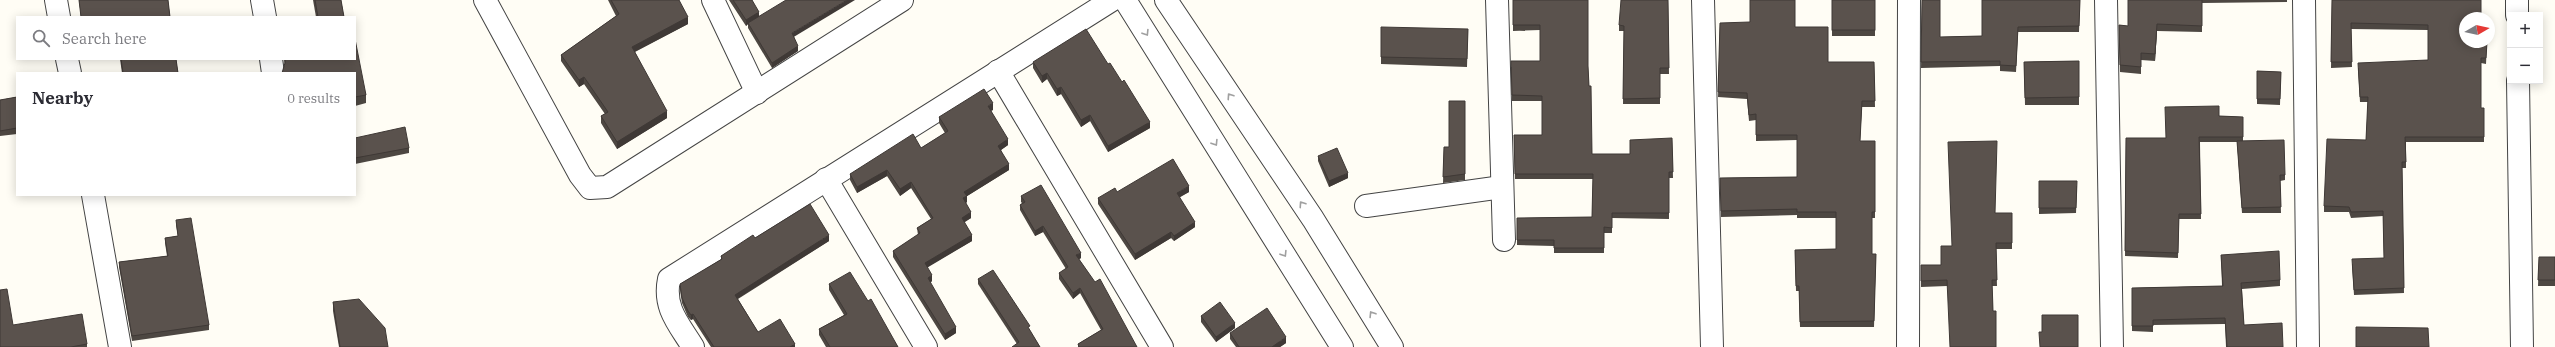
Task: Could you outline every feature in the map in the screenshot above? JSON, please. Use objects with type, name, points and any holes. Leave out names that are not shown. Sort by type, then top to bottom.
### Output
[{"type":"street","points":[[56,0],[59,16]]},
{"type":"street","points":[[262,0],[264,16]]},
{"type":"street","points":[[485,0],[580,175],[590,188],[607,187],[902,0]]},
{"type":"street","points":[[713,0],[757,93]]},
{"type":"street","points":[[693,347],[671,312],[665,294],[668,279],[998,70],[1112,0]]},
{"type":"street","points":[[1125,0],[1342,347]]},
{"type":"street","points":[[1166,0],[1312,219],[1392,347]]},
{"type":"street","points":[[1497,0],[1504,240]]},
{"type":"street","points":[[1703,0],[1712,347]]},
{"type":"street","points":[[1908,347],[1909,0]]},
{"type":"street","points":[[2106,0],[2112,347]]},
{"type":"street","points":[[2304,0],[2308,347]]},
{"type":"street","points":[[2517,0],[2517,12]]},
{"type":"street","points":[[67,60],[70,72]]},
{"type":"street","points":[[271,60],[273,72]]},
{"type":"street","points":[[998,70],[1162,347]]},
{"type":"street","points":[[2518,84],[2522,347]]},
{"type":"street","points":[[826,179],[926,347]]},
{"type":"street","points":[[1366,206],[1502,187]]},
{"type":"street","points":[[93,196],[120,347]]},
{"type":"building","points":[[79,0],[168,0],[170,16],[81,16]]},
{"type":"building","points":[[315,0],[341,0],[344,16],[318,16]]},
{"type":"building","points":[[611,0],[679,0],[688,17],[632,47],[667,111],[617,142],[601,116],[608,112],[584,77],[579,80],[561,55],[619,14]]},
{"type":"building","points":[[733,0],[752,0],[759,12],[746,20]]},
{"type":"building","points":[[786,0],[847,0],[792,33],[798,46],[772,63],[748,23]]},
{"type":"building","points":[[1513,0],[1588,0],[1588,66],[1589,86],[1591,86],[1592,154],[1630,154],[1630,140],[1672,138],[1673,172],[1669,172],[1669,213],[1612,213],[1612,228],[1604,227],[1604,248],[1554,248],[1554,240],[1517,240],[1517,218],[1592,217],[1593,174],[1515,174],[1514,135],[1542,135],[1542,96],[1512,95],[1511,61],[1540,61],[1540,25],[1513,25]]},
{"type":"building","points":[[1621,0],[1668,0],[1669,68],[1660,68],[1660,98],[1623,99],[1624,26],[1619,25]]},
{"type":"building","points":[[1750,0],[1795,0],[1795,27],[1828,27],[1828,62],[1874,62],[1875,101],[1862,101],[1860,141],[1875,141],[1875,212],[1872,212],[1872,254],[1876,254],[1874,321],[1800,322],[1799,286],[1796,286],[1795,250],[1836,249],[1836,212],[1797,212],[1797,209],[1721,211],[1720,178],[1797,177],[1797,135],[1756,135],[1756,114],[1749,115],[1747,93],[1718,92],[1720,23],[1750,22]]},
{"type":"building","points":[[1832,0],[1875,0],[1875,30],[1832,30]]},
{"type":"building","points":[[1922,0],[1940,0],[1940,37],[1982,36],[1982,0],[2080,0],[2079,26],[2018,27],[2016,66],[2000,65],[2000,61],[1921,62]]},
{"type":"building","points":[[2128,0],[2202,0],[2202,26],[2157,24],[2155,54],[2141,53],[2141,67],[2120,65],[2119,25],[2128,26]]},
{"type":"building","points":[[2332,0],[2481,0],[2481,12],[2459,12],[2459,48],[2487,48],[2486,58],[2481,58],[2481,108],[2484,108],[2484,137],[2405,137],[2406,162],[2402,162],[2404,288],[2354,290],[2352,259],[2384,258],[2383,211],[2351,212],[2349,207],[2324,206],[2327,139],[2366,140],[2368,97],[2360,97],[2358,63],[2428,60],[2428,25],[2351,23],[2352,62],[2331,62]]},
{"type":"building","points":[[1381,27],[1468,29],[1467,59],[1381,57]]},
{"type":"building","points":[[1086,29],[1108,64],[1110,63],[1122,82],[1124,80],[1150,122],[1108,146],[1090,115],[1081,120],[1061,87],[1057,89],[1047,73],[1042,76],[1033,62]]},
{"type":"building","points":[[356,44],[366,95],[356,97],[356,72],[282,72],[285,60],[356,60]]},
{"type":"building","points":[[121,60],[176,60],[178,72],[123,72]]},
{"type":"building","points":[[2079,61],[2079,97],[2025,98],[2024,62]]},
{"type":"building","points":[[2257,71],[2281,72],[2280,99],[2257,99]]},
{"type":"building","points":[[984,89],[993,103],[988,106],[1008,139],[998,146],[1009,164],[964,192],[967,196],[963,198],[971,212],[962,218],[972,235],[925,263],[932,275],[928,278],[956,327],[945,334],[893,251],[920,233],[917,228],[933,218],[911,182],[900,189],[887,170],[857,187],[850,174],[913,134],[921,148],[948,131],[939,117]]},
{"type":"building","points":[[16,97],[16,128],[0,131],[0,100]]},
{"type":"building","points":[[1449,101],[1465,101],[1465,174],[1443,177],[1444,147],[1449,147]]},
{"type":"building","points":[[2219,106],[2219,116],[2243,117],[2243,137],[2199,137],[2201,214],[2179,214],[2178,253],[2125,251],[2126,138],[2166,138],[2165,107]]},
{"type":"building","points":[[405,127],[409,148],[356,158],[356,138]]},
{"type":"building","points":[[2284,140],[2285,175],[2280,175],[2281,207],[2242,208],[2237,141]]},
{"type":"building","points":[[1997,141],[1995,213],[2012,213],[2012,243],[1996,243],[1997,280],[1992,280],[1993,311],[1996,311],[1996,347],[1950,347],[1947,280],[1921,281],[1921,265],[1941,265],[1941,246],[1952,246],[1948,142]]},
{"type":"building","points":[[1337,148],[1348,173],[1329,181],[1318,156]]},
{"type":"building","points":[[1173,159],[1189,186],[1177,193],[1195,222],[1174,236],[1171,232],[1135,254],[1098,198],[1115,188],[1117,192]]},
{"type":"building","points":[[2039,181],[2077,181],[2076,208],[2039,208]]},
{"type":"building","points":[[1041,185],[1081,253],[1076,255],[1095,282],[1100,279],[1137,347],[1079,347],[1078,344],[1103,329],[1080,288],[1073,293],[1059,273],[1068,267],[1043,226],[1035,231],[1020,205],[1025,202],[1021,196]]},
{"type":"building","points":[[810,204],[829,235],[735,295],[758,332],[780,319],[795,344],[790,347],[714,347],[693,314],[691,315],[688,311],[682,298],[680,284],[722,259],[721,256],[753,235],[755,238]]},
{"type":"building","points":[[191,218],[209,325],[132,336],[119,262],[168,256],[165,238],[178,236],[176,220]]},
{"type":"building","points":[[2279,251],[2280,280],[2241,283],[2244,325],[2282,323],[2283,347],[2227,347],[2225,318],[2153,320],[2153,326],[2132,326],[2132,288],[2223,286],[2221,255]]},
{"type":"building","points":[[2539,257],[2555,257],[2555,280],[2538,280]]},
{"type":"building","points":[[993,270],[1030,326],[1028,327],[1040,347],[1012,347],[1019,342],[978,279]]},
{"type":"building","points":[[850,272],[868,301],[871,299],[898,347],[830,347],[819,329],[847,314],[829,284]]},
{"type":"building","points":[[7,289],[13,325],[82,314],[87,344],[71,347],[0,347],[0,290]]},
{"type":"building","points":[[359,299],[385,328],[388,347],[340,347],[333,302]]},
{"type":"building","points":[[1220,302],[1235,323],[1216,337],[1201,316]]},
{"type":"building","points":[[1267,308],[1286,337],[1272,347],[1239,347],[1230,333]]},
{"type":"building","points":[[2042,315],[2078,315],[2078,347],[2040,347],[2039,332],[2042,332]]},
{"type":"building","points":[[2356,327],[2428,328],[2429,347],[2356,347]]}]
